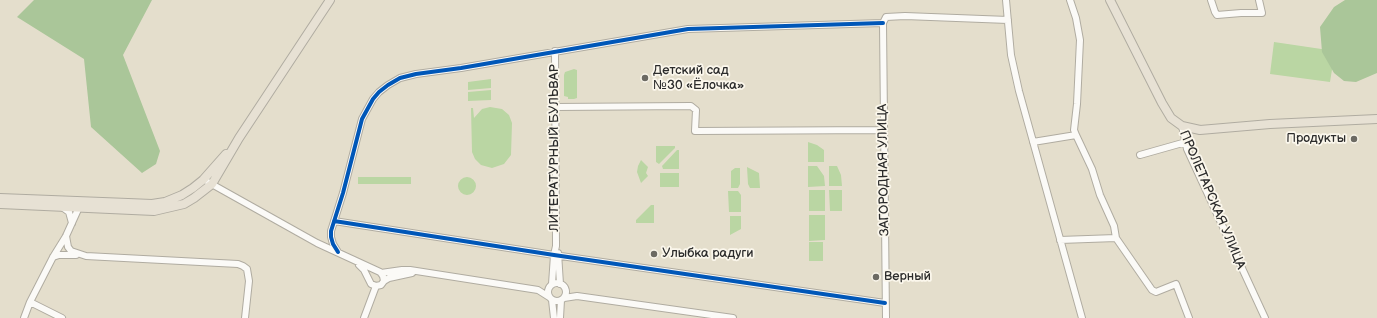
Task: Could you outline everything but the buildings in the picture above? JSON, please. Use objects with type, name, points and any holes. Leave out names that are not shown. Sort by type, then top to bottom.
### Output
[{"type":"main road","points":[[0,198],[80,204],[127,210],[154,211],[184,204],[194,198],[212,184],[239,138],[330,0]]},
{"type":"main road","name":"ПРОЛЕТАРСКАЯ УЛИЦА","points":[[1110,0],[1162,103],[1171,118],[1182,126]]},
{"type":"main road","points":[[1182,126],[1200,130],[1270,124],[1377,119]]},
{"type":"main road","points":[[0,204],[60,207],[80,204],[152,204],[165,202],[182,194],[203,180],[239,138]]},
{"type":"street","points":[[1006,0],[1011,55],[1019,91],[1082,318]]},
{"type":"street","points":[[1070,0],[1076,18],[1080,40],[1077,104],[1074,130],[1092,169],[1100,195],[1114,226],[1116,238],[1152,290],[1156,292],[1176,284],[1189,318]]},
{"type":"street","points":[[1211,0],[1217,15],[1262,13],[1259,0]]},
{"type":"street","points":[[338,252],[331,237],[362,119],[373,99],[388,85],[408,76],[688,29],[883,23],[886,17],[905,16],[1008,20]]},
{"type":"street","name":"ЗАГОРОДНАЯ УЛИЦА","points":[[883,23],[886,318]]},
{"type":"street","name":"ЛИТЕРАТУРНЫЙ БУЛЬВАР","points":[[555,51],[556,255],[560,284]]},
{"type":"street","points":[[555,107],[691,106],[696,110],[695,131],[884,130]]},
{"type":"street","name":"ПРОЛЕТАРСКАЯ УЛИЦА","points":[[1182,126],[1186,142],[1206,190],[1265,318]]},
{"type":"street","points":[[1033,142],[1076,135]]},
{"type":"street","points":[[1140,155],[1186,142]]},
{"type":"street","points":[[203,180],[317,243],[380,272],[384,281]]},
{"type":"street","points":[[24,318],[30,302],[53,257],[66,236],[80,204]]},
{"type":"street","points":[[60,207],[69,212],[72,223]]},
{"type":"street","points":[[334,221],[885,303]]},
{"type":"street","points":[[66,236],[68,247],[71,251],[86,256]]},
{"type":"street","points":[[1060,240],[1116,238]]},
{"type":"street","points":[[53,257],[68,255],[238,264],[247,269],[249,281],[246,318]]},
{"type":"street","name":"ЛИТЕРАТУРНЫЙ БУЛЬВАР","points":[[551,286],[556,255]]},
{"type":"street","points":[[351,259],[364,270],[370,283],[376,286],[381,285],[384,281],[398,275],[420,272]]},
{"type":"street","points":[[369,278],[373,272],[402,270],[538,290],[555,301],[578,296]]},
{"type":"street","points":[[538,290],[560,284],[566,290],[578,296],[733,318]]},
{"type":"street","points":[[364,318],[376,286]]},
{"type":"street","points":[[551,286],[548,293],[554,318]]},
{"type":"street","points":[[560,318],[566,290]]},
{"type":"street","points":[[30,302],[62,318]]},
{"type":"green space","points":[[34,0],[152,0],[123,55],[160,151],[156,164],[142,173],[91,127],[84,59],[17,17]]},
{"type":"green space","points":[[1345,0],[1377,0],[1377,73],[1356,82],[1344,81],[1334,73],[1322,52],[1320,27],[1334,7]]},
{"type":"green space","points":[[1274,42],[1335,51],[1330,82],[1270,74]]},
{"type":"green space","points":[[574,69],[577,70],[577,98],[568,99],[568,97],[564,96],[564,75],[565,72]]},
{"type":"green space","points":[[491,79],[491,88],[468,90],[468,82]]},
{"type":"green space","points":[[491,90],[491,100],[468,101],[468,92]]},
{"type":"green space","points":[[490,107],[502,109],[509,115],[512,123],[511,155],[504,164],[492,168],[481,165],[475,159],[472,152],[471,108],[473,108],[474,118],[482,109]]},
{"type":"green space","points":[[808,142],[817,145],[824,150],[824,162],[808,162]]},
{"type":"green space","points":[[656,146],[675,146],[675,148],[659,164],[656,162]]},
{"type":"green space","points":[[677,150],[679,150],[679,169],[663,169],[662,166]]},
{"type":"green space","points":[[641,160],[648,167],[646,173],[648,176],[641,183],[637,172]]},
{"type":"green space","points":[[808,166],[817,166],[824,176],[825,186],[808,187]]},
{"type":"green space","points":[[829,166],[837,166],[841,175],[842,186],[829,186]]},
{"type":"green space","points":[[747,167],[759,173],[760,188],[750,188],[748,184]]},
{"type":"green space","points":[[735,168],[740,168],[740,184],[738,188],[731,188],[731,171]]},
{"type":"green space","points":[[660,173],[679,173],[679,187],[660,187]]},
{"type":"green space","points":[[358,177],[411,177],[411,184],[358,184]]},
{"type":"green space","points":[[467,177],[473,180],[476,186],[473,192],[467,195],[461,192],[458,186],[461,180]]},
{"type":"green space","points":[[809,190],[825,190],[825,211],[809,211]]},
{"type":"green space","points":[[829,190],[842,190],[842,211],[830,211]]},
{"type":"green space","points":[[728,191],[738,191],[741,195],[741,212],[729,212]]},
{"type":"green space","points":[[651,205],[654,205],[654,223],[636,223],[636,220]]},
{"type":"green space","points":[[809,215],[825,215],[825,240],[809,241]]},
{"type":"green space","points":[[730,216],[741,216],[741,229],[730,235]]},
{"type":"green space","points":[[809,242],[823,242],[823,261],[809,261]]},
{"type":"cycle path","points":[[338,252],[333,244],[331,231],[343,193],[362,119],[373,99],[379,92],[400,78],[416,74],[461,68],[688,29],[883,23]]},
{"type":"cycle path","points":[[334,221],[554,255],[885,303]]},
{"type":"place","name":"Детский сад №30 «Ёлочка»","points":[[645,78]]},
{"type":"place","name":"Продукты","points":[[1354,139]]},
{"type":"place","name":"Улыбка радуги","points":[[654,254]]},
{"type":"place","name":"Верный","points":[[876,277]]}]
